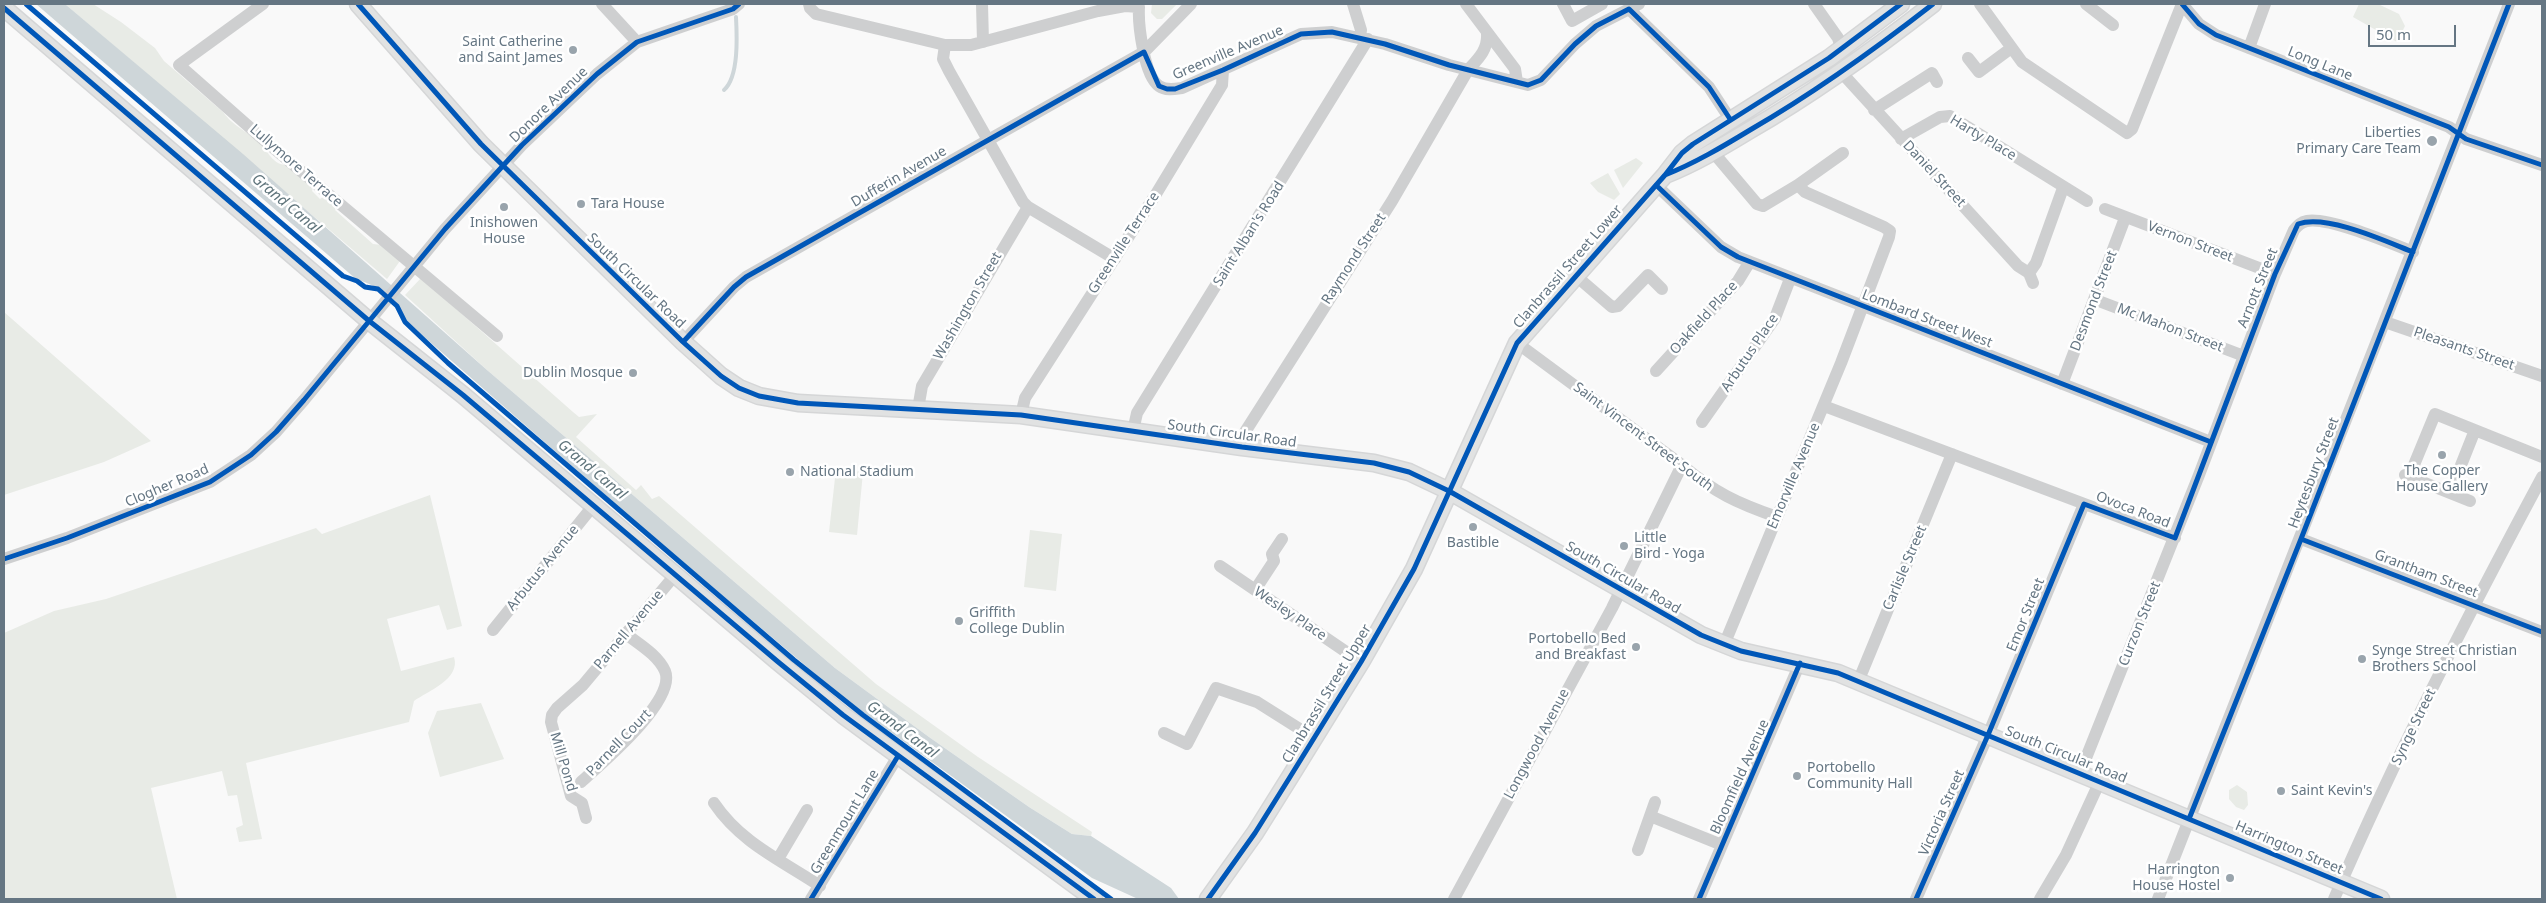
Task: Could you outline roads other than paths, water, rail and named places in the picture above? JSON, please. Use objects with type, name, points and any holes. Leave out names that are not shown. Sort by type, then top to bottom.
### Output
[{"type":"main road","name":"South Circular Road","points":[[358,4],[481,144],[683,342],[721,376],[759,396],[798,403],[1021,415],[1242,448],[1391,466],[1424,478],[1449,491],[1700,635],[1741,651],[1837,673],[2189,818]]},
{"type":"main road","name":"Clanbrassil Street Lower","points":[[1449,491],[1517,343],[1688,148],[1730,119],[1777,92],[1841,49],[1901,4]]},
{"type":"main road","name":"Clanbrassil Street Lower","points":[[1660,180],[1695,163],[1781,112],[1841,72],[1933,4]]},
{"type":"main road","points":[[6,14],[371,316],[593,506],[843,715],[1094,899]]},
{"type":"main road","name":"Clanbrassil Street Upper","points":[[1210,899],[1260,826],[1361,662],[1414,569],[1449,491]]},
{"type":"main road","name":"Harrington Street","points":[[2189,818],[2381,899]]},
{"type":"street","name":"Lullymore Terrace","points":[[263,4],[180,65],[411,268],[497,336]]},
{"type":"street","points":[[602,4],[637,42]]},
{"type":"street","name":"Donore Avenue","points":[[411,268],[522,145],[597,74],[637,42],[733,10],[739,4]]},
{"type":"street","name":"Greenville Avenue","points":[[809,4],[816,14],[945,45],[971,45],[1098,11],[1139,5],[1138,22],[1144,52],[1154,80],[1159,86],[1167,89],[1182,88],[1301,34],[1332,32],[1364,38],[1468,70],[1528,85],[1541,80],[1575,44],[1596,26],[1634,6]]},
{"type":"street","points":[[982,4],[983,42]]},
{"type":"street","name":"Dufferin Avenue","points":[[683,342],[737,284],[746,277],[1144,52],[1191,4]]},
{"type":"street","points":[[1353,4],[1364,38]]},
{"type":"street","points":[[1466,4],[1514,69],[1517,82]]},
{"type":"street","points":[[1563,4],[1572,22],[1602,4]]},
{"type":"street","points":[[1814,4],[1833,28],[1841,49]]},
{"type":"street","points":[[1980,4],[2010,49],[2035,72],[2127,133],[2132,129],[2182,4]]},
{"type":"street","points":[[2086,4],[2113,25]]},
{"type":"street","name":"Long Lane","points":[[2182,4],[2205,29],[2451,128],[2457,134],[2542,165]]},
{"type":"street","points":[[2249,48],[2265,4]]},
{"type":"street","name":"Heytesbury Street","points":[[2158,899],[2301,539],[2509,4]]},
{"type":"street","points":[[1634,6],[1709,87],[1730,119]]},
{"type":"street","name":"Raymond Street","points":[[1242,448],[1245,432],[1392,201],[1468,70],[1482,54],[1487,43],[1487,34]]},
{"type":"street","name":"Saint Alban's Road","points":[[1133,431],[1137,413],[1364,38]]},
{"type":"street","points":[[945,45],[944,63],[1028,207],[1115,259]]},
{"type":"street","points":[[1968,58],[1979,72],[2010,49]]},
{"type":"street","name":"Greenville Terrace","points":[[1021,415],[1025,398],[1115,259],[1222,85],[1223,70]]},
{"type":"street","name":"Daniel Street","points":[[1841,72],[1874,110],[2031,278],[2063,188]]},
{"type":"street","points":[[1874,110],[1932,73],[1937,82]]},
{"type":"street","name":"Harty Place","points":[[1901,139],[1940,117],[1950,116],[2063,188],[2087,201]]},
{"type":"street","points":[[1713,152],[1757,204],[1763,206],[1798,185],[1843,153]]},
{"type":"street","name":"Lombard Street West","points":[[1660,180],[1721,247],[1749,263],[2211,442]]},
{"type":"street","name":"Emorville Avenue","points":[[1724,645],[1824,406],[1890,231],[1805,192],[1798,185]]},
{"type":"street","name":"Washington Street","points":[[918,409],[922,386],[1028,207]]},
{"type":"street","name":"Vernon Street","points":[[2105,209],[2274,274]]},
{"type":"street","name":"Desmond Street","points":[[2062,384],[2096,300],[2126,218]]},
{"type":"street","name":"Arnott Street","points":[[2199,475],[2274,274],[2298,224],[2308,221],[2326,223],[2413,252]]},
{"type":"street","name":"Oakfield Place","points":[[1656,371],[1738,281],[1749,263]]},
{"type":"street","name":"Clogher Road","points":[[4,559],[76,534],[210,482],[251,455],[276,432],[411,268]]},
{"type":"street","points":[[1576,276],[1612,307],[1618,306],[1648,275],[1662,289]]},
{"type":"street","name":"Arbutus Place","points":[[1702,422],[1775,318],[1790,280]]},
{"type":"street","name":"Mc Mahon Street","points":[[2096,300],[2244,356]]},
{"type":"street","name":"Pleasants Street","points":[[2385,322],[2542,376]]},
{"type":"street","name":"Saint Vincent Street South","points":[[1517,343],[1722,495],[1777,517]]},
{"type":"street","name":"Ovoca Road","points":[[1824,406],[2175,538]]},
{"type":"street","points":[[2470,501],[2407,476],[2435,414],[2542,457]]},
{"type":"street","points":[[2450,493],[2475,430]]},
{"type":"street","name":"Carlisle Street","points":[[1858,682],[1952,454]]},
{"type":"street","name":"Longwood Avenue","points":[[1454,899],[1621,590],[1682,465]]},
{"type":"street","name":"Curzon Street","points":[[2080,773],[2199,475]]},
{"type":"street","name":"Synge Street","points":[[2334,899],[2340,882],[2474,604],[2542,477]]},
{"type":"street","name":"Emor Street","points":[[1988,735],[2084,504]]},
{"type":"street","name":"Arbutus Avenue","points":[[492,630],[593,506]]},
{"type":"street","points":[[1255,590],[1274,561],[1272,554],[1282,539]]},
{"type":"street","name":"Grantham Street","points":[[2301,539],[2474,604],[2542,632]]},
{"type":"street","name":"Wesley Place","points":[[1220,566],[1361,662]]},
{"type":"street","name":"Parnell Avenue","points":[[583,685],[676,575]]},
{"type":"street","name":"Parnell Court","points":[[581,782],[649,714],[662,694],[666,682],[666,673],[660,662],[626,634]]},
{"type":"street","name":"Bloomfield Avenue","points":[[1699,899],[1800,663]]},
{"type":"street","name":"Mill Pond","points":[[583,685],[557,708],[552,715],[551,722],[571,796],[582,803],[586,818]]},
{"type":"street","points":[[1164,732],[1187,744],[1216,688],[1257,702],[1314,738]]},
{"type":"street","name":"Victoria Street","points":[[1916,899],[1988,735]]},
{"type":"street","name":"Greenmount Lane","points":[[811,899],[898,756]]},
{"type":"street","points":[[2040,899],[2066,854],[2100,781]]},
{"type":"street","points":[[1638,850],[1655,802]]},
{"type":"street","points":[[714,803],[723,816],[747,841],[820,886]]},
{"type":"street","points":[[778,859],[807,810]]},
{"type":"street","points":[[1650,816],[1722,845]]},
{"type":"water","name":"Grand Canal","points":[[36,4],[65,4],[243,154],[487,370],[835,668],[1029,807],[1072,834],[1091,836],[1171,888],[1179,899],[1138,899],[1092,878],[845,699],[652,536],[406,321],[393,299],[380,289],[356,279]]},
{"type":"waterway","points":[[724,90],[729,84],[735,66],[737,45],[736,17]]},
{"type":"place","name":"Saint Catherine and Saint James","points":[[573,50]]},
{"type":"place","name":"Liberties Primary Care Team","points":[[2432,141]]},
{"type":"place","name":"Tara House","points":[[581,204]]},
{"type":"place","name":"Inishowen House","points":[[504,207]]},
{"type":"place","name":"Dublin Mosque","points":[[633,373]]},
{"type":"place","name":"The Copper House Gallery","points":[[2442,455]]},
{"type":"place","name":"National Stadium","points":[[790,472]]},
{"type":"place","name":"Bastible","points":[[1473,527]]},
{"type":"place","name":"Little Bird - Yoga","points":[[1624,546]]},
{"type":"place","name":"Griffith College Dublin","points":[[959,621]]},
{"type":"place","name":"Portobello Bed and Breakfast","points":[[1636,647]]},
{"type":"place","name":"Synge Street Christian Brothers School","points":[[2362,659]]},
{"type":"place","name":"Portobello Community Hall","points":[[1797,776]]},
{"type":"place","name":"Saint Kevin's","points":[[2281,791]]},
{"type":"place","name":"Harrington House Hostel","points":[[2230,878]]}]
